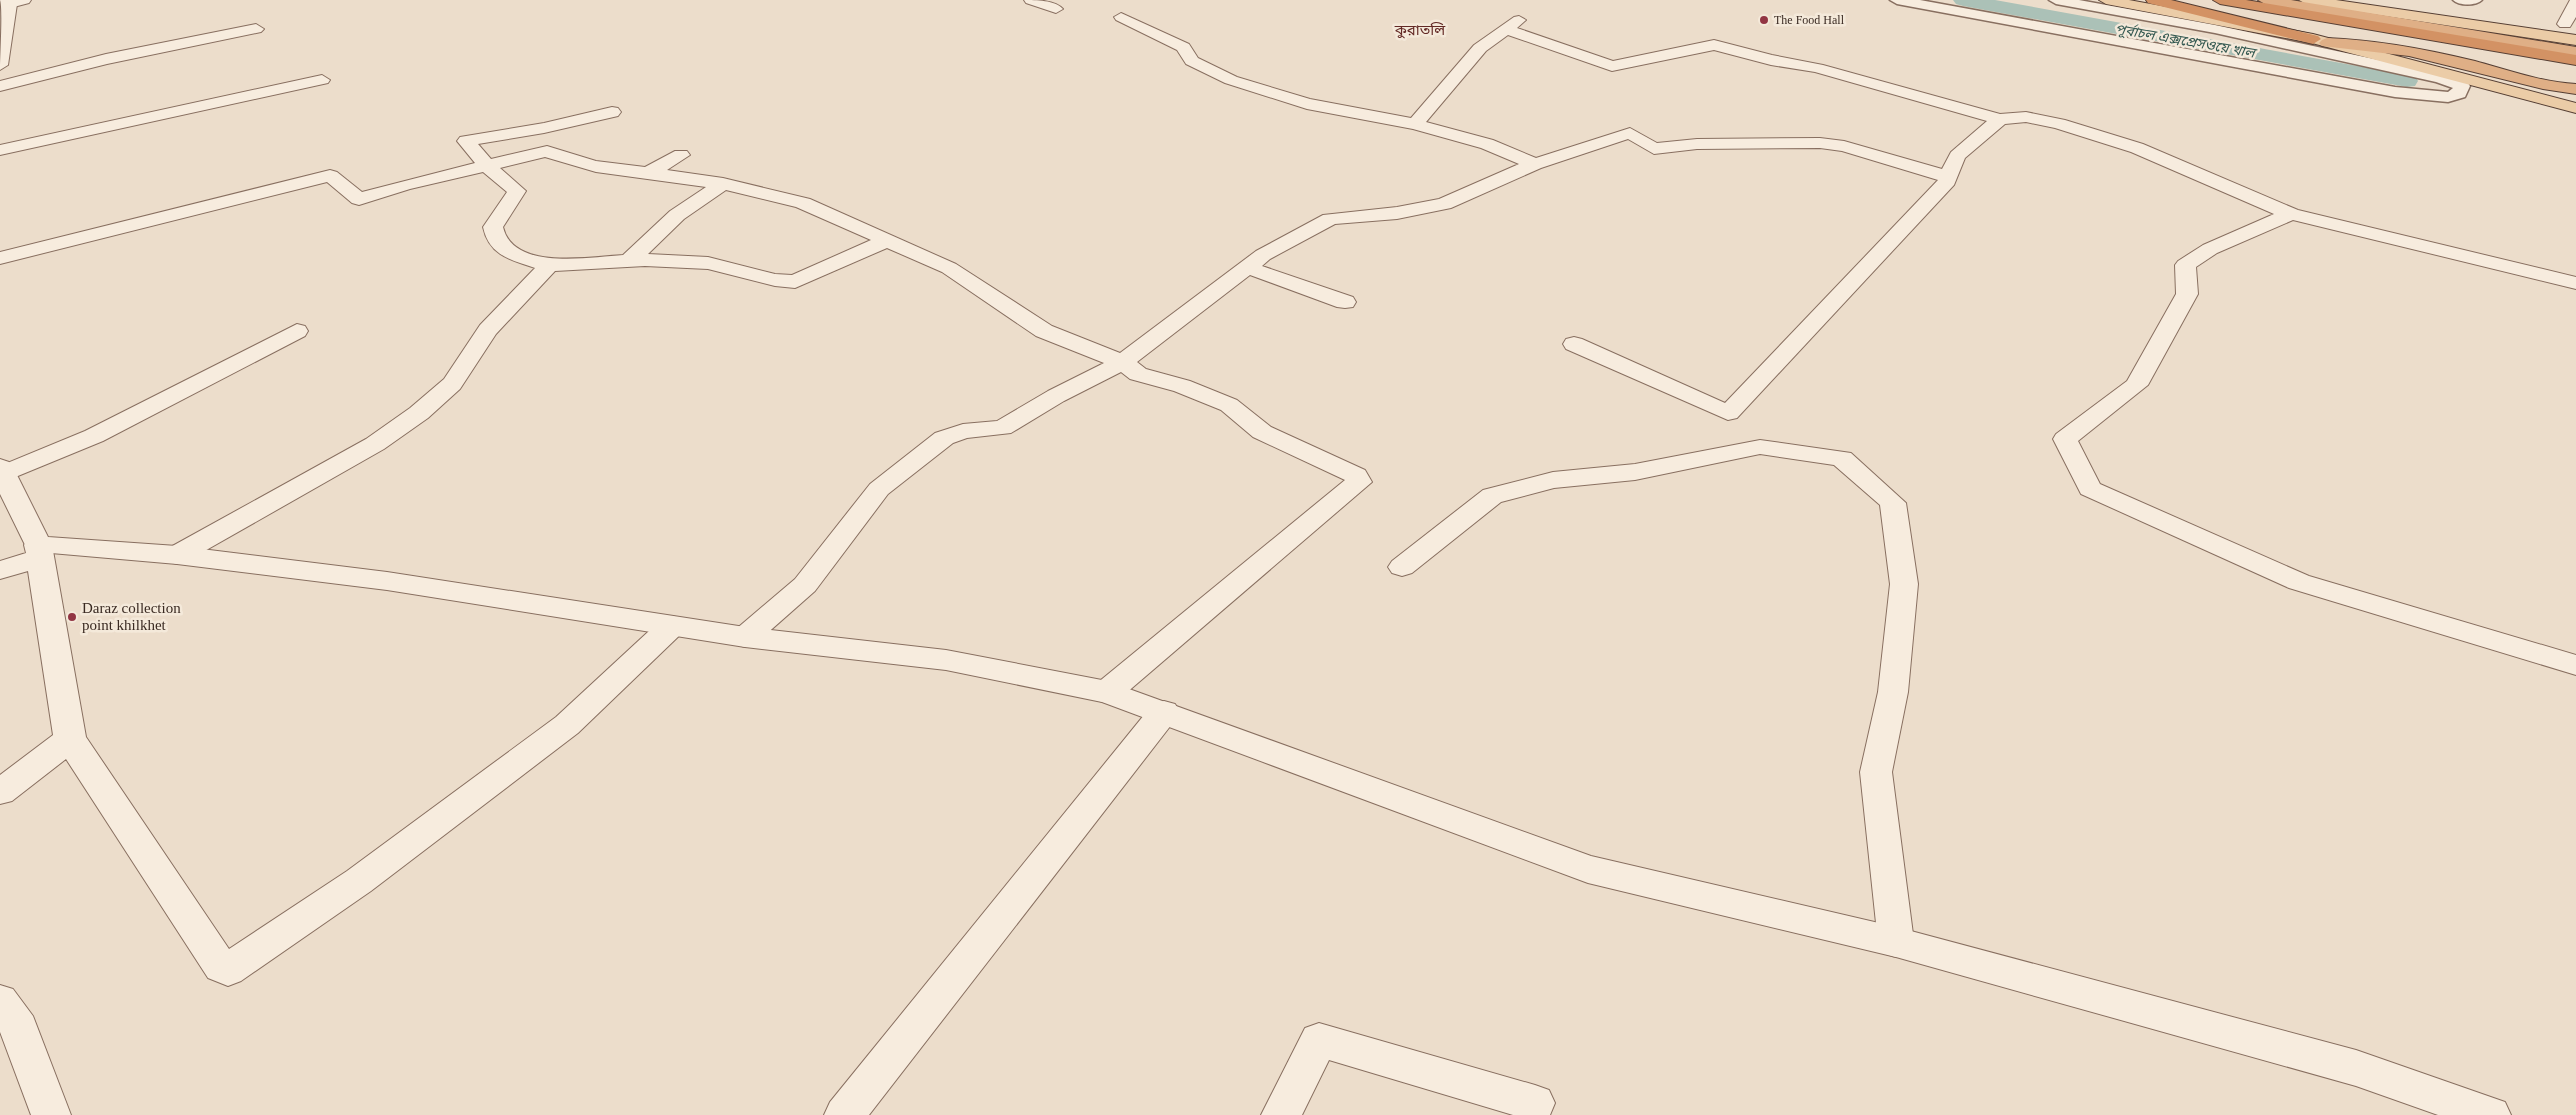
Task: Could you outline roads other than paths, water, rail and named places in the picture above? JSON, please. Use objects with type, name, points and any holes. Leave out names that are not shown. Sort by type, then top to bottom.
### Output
[{"type":"highway","points":[[2153,0],[2320,41],[2362,43],[2411,50],[2539,84],[2576,89]]},
{"type":"highway","points":[[2220,0],[2576,60]]},
{"type":"highway","points":[[2265,0],[2576,52]]},
{"type":"main road","points":[[2106,0],[2320,41],[2576,108]]},
{"type":"main road","points":[[2306,0],[2576,40]]},
{"type":"street","points":[[1031,0],[1056,10]]},
{"type":"street","points":[[1897,0],[2395,92],[2448,97],[2459,94],[2462,86],[2440,78],[2215,29],[2056,0]]},
{"type":"street","points":[[2460,0],[2475,0]]},
{"type":"street","points":[[0,65],[13,1]]},
{"type":"street","points":[[2565,24],[2576,2]]},
{"type":"street","points":[[1121,17],[1183,46],[1192,62],[1230,80],[1307,104],[1415,124],[1487,144],[1535,164]]},
{"type":"street","points":[[1415,124],[1480,48],[1519,20]]},
{"type":"street","points":[[0,86],[106,59],[256,28]]},
{"type":"street","points":[[1504,29],[1612,66],[1714,45],[1771,60],[1817,68],[1907,95],[2000,118],[2026,117],[2059,124],[2136,148],[2291,214],[2576,283]]},
{"type":"street","points":[[0,150],[322,80]]},
{"type":"street","points":[[612,112],[544,128],[466,141],[487,166],[517,191],[493,227],[494,240],[504,251],[548,265],[630,260],[708,263],[775,280],[795,282],[886,241]]},
{"type":"street","points":[[1574,344],[1728,414],[1949,177],[1957,156],[2000,118]]},
{"type":"street","points":[[744,637],[805,585],[879,489],[944,438],[963,431],[1002,428],[1017,421],[1056,396],[1123,362],[1263,254],[1330,218],[1397,213],[1444,204],[1535,164],[1630,134],[1654,149],[1697,144],[1792,143],[1844,146],[1949,177]]},
{"type":"street","points":[[0,258],[330,176],[359,199],[404,185],[547,151],[564,158],[617,171],[648,173],[723,184],[803,203],[949,268],[1044,331],[1123,362],[1138,374],[1182,386],[1229,405],[1262,432],[1356,475],[1359,482],[1107,692]]},
{"type":"street","points":[[648,173],[681,155]]},
{"type":"street","points":[[630,260],[677,215],[723,184]]},
{"type":"street","points":[[2291,214],[2210,249],[2185,265],[2187,294],[2136,385],[2065,439],[2090,489],[2299,582],[2576,665]]},
{"type":"street","points":[[177,555],[375,444],[419,413],[452,384],[488,330],[548,265]]},
{"type":"street","points":[[1246,267],[1344,302]]},
{"type":"street","points":[[297,332],[94,436],[2,470],[39,552],[70,739],[221,967],[228,970],[359,881],[567,725],[672,626]]},
{"type":"street","points":[[1402,567],[1492,496],[1544,482],[1634,472],[1760,447],[1842,458],[1893,503],[1904,584],[1893,692],[1876,772],[1896,942]]},
{"type":"street","points":[[0,570],[39,552],[177,555],[387,581],[744,637],[946,660],[1107,692],[1588,868],[1896,942],[2356,1068],[2491,1115]]},
{"type":"street","points":[[844,1115],[1164,712]]},
{"type":"street","points":[[0,792],[70,739]]},
{"type":"street","points":[[0,1001],[19,1028],[51,1115]]},
{"type":"street","points":[[1281,1115],[1318,1040],[1535,1103]]},
{"type":"waterway","name":"পূর্বাচল এক্সপ্রেসওয়ে খাল","points":[[1963,0],[2407,81]]},
{"type":"place","name":"The Food Hall","points":[[1764,20]]},
{"type":"place","name":"Daraz collection point khilkhet","points":[[72,617]]},
{"type":"district","name":"কুরাতলি","points":[[1420,30]]}]
